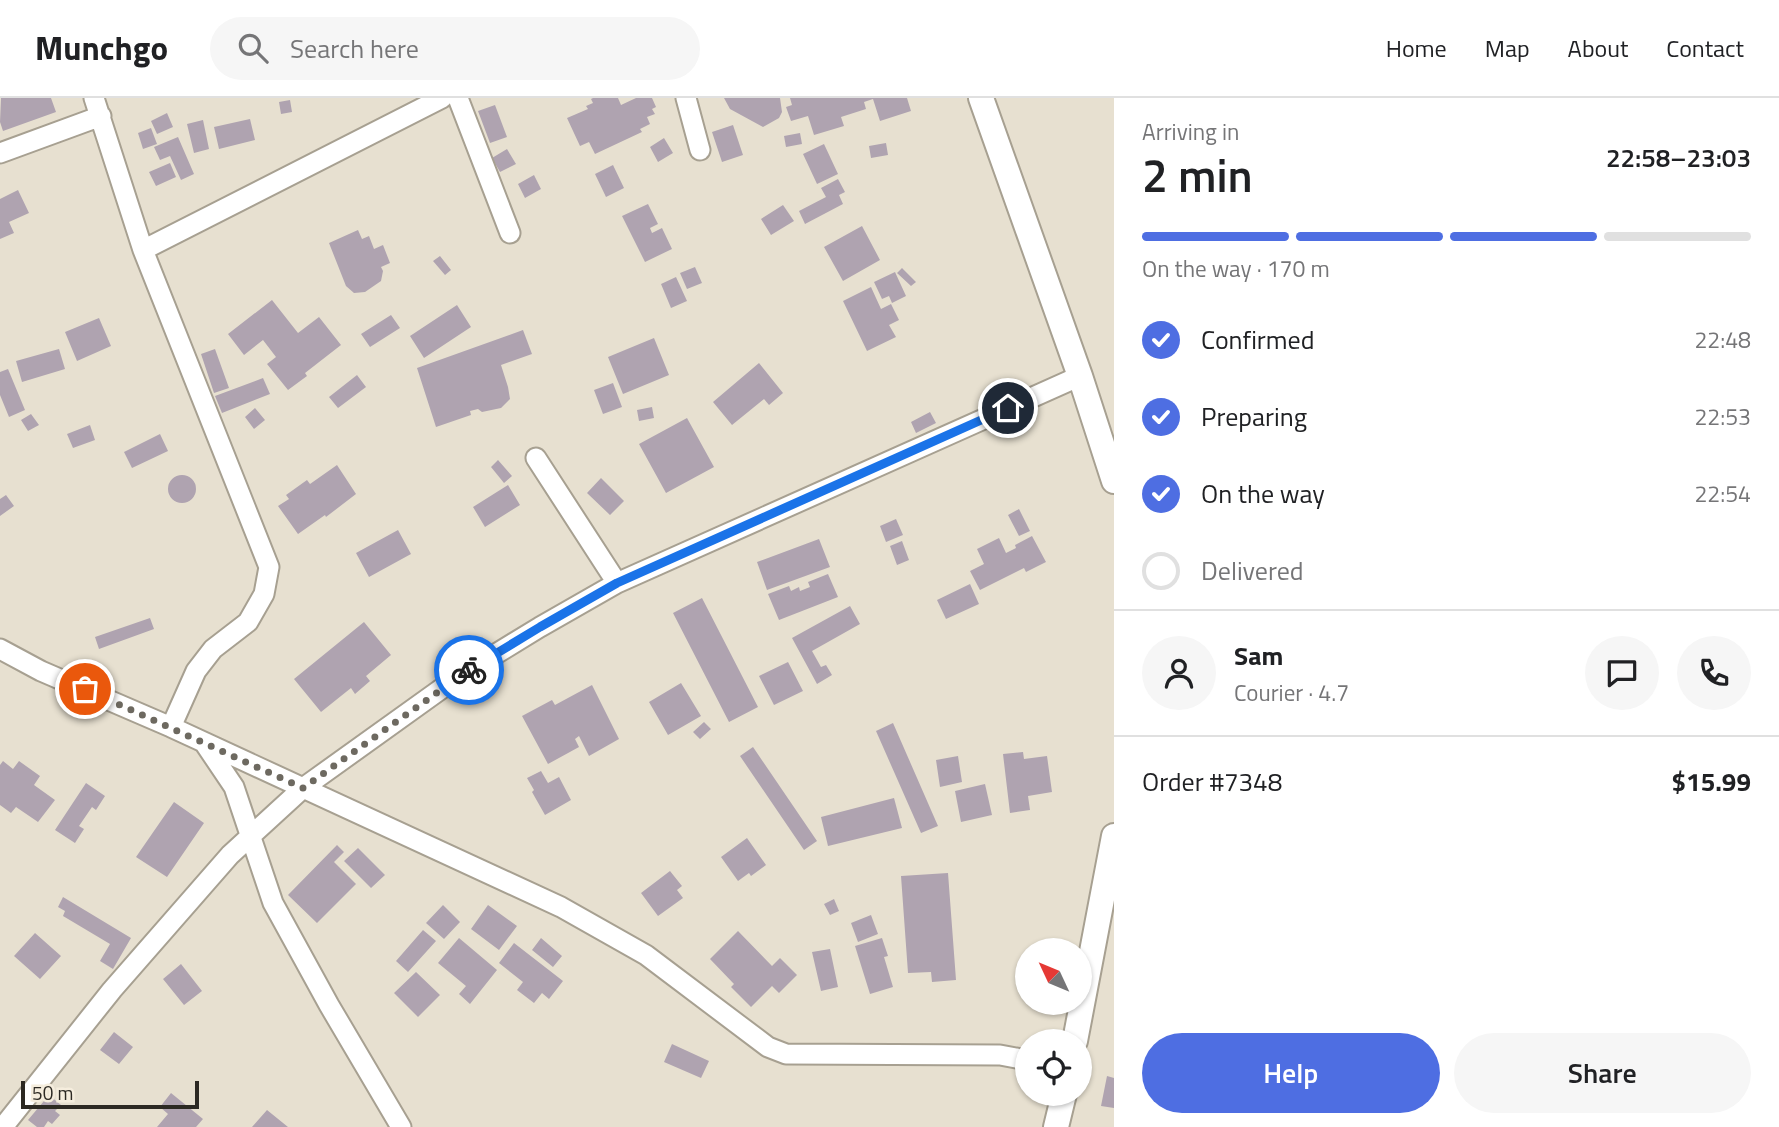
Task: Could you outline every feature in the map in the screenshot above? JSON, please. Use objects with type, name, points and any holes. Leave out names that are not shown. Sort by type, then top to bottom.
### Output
[{"type":"street","points":[[143,250],[442,98]]},
{"type":"street","points":[[458,98],[510,233]]},
{"type":"street","points":[[686,98],[700,150]]},
{"type":"street","points":[[981,98],[1080,376],[1114,481]]},
{"type":"street","points":[[0,153],[98,107],[143,250],[270,567],[264,594],[248,622],[213,649],[195,671],[171,727]]},
{"type":"street","points":[[3,1127],[112,990],[248,836],[303,788],[455,679],[617,583],[1080,376]]},
{"type":"street","points":[[536,458],[617,583]]},
{"type":"street","points":[[0,649],[561,906],[646,955],[768,1047],[786,1054],[1000,1055],[1015,1058]]},
{"type":"street","points":[[205,743],[242,807],[248,836],[272,903],[401,1127]]},
{"type":"street","points":[[1077,1029],[1114,835]]},
{"type":"street","points":[[1056,1127],[1061,1106]]},
{"type":"building","points":[[1,98],[51,98],[56,112],[3,131],[0,122]]},
{"type":"building","points":[[593,98],[618,98],[621,105],[636,98],[652,98],[656,107],[652,109],[655,114],[647,117],[650,124],[640,129],[642,132],[595,154],[589,142],[580,146],[567,118],[588,109],[586,106],[593,103]]},
{"type":"building","points":[[724,98],[780,98],[782,112],[779,118],[763,127],[730,109]]},
{"type":"building","points":[[790,98],[907,98],[911,111],[880,121],[873,99],[864,102],[866,109],[841,117],[844,126],[814,135],[808,116],[791,121],[786,107],[792,105]]},
{"type":"building","points":[[290,100],[292,112],[281,114],[279,102]]},
{"type":"building","points":[[495,105],[507,137],[490,143],[478,111]]},
{"type":"building","points":[[167,113],[173,127],[157,134],[151,121]]},
{"type":"building","points":[[250,119],[255,140],[219,149],[214,127]]},
{"type":"building","points":[[203,120],[209,149],[194,153],[187,124]]},
{"type":"building","points":[[733,125],[743,155],[722,162],[712,132]]},
{"type":"building","points":[[151,128],[157,144],[143,149],[138,133]]},
{"type":"building","points":[[800,133],[802,144],[786,147],[784,136]]},
{"type":"building","points":[[178,137],[194,174],[181,180],[170,156],[160,160],[154,147]]},
{"type":"building","points":[[664,138],[673,153],[658,162],[650,147]]},
{"type":"building","points":[[886,143],[888,155],[871,158],[869,146]]},
{"type":"building","points":[[824,144],[838,174],[817,184],[803,154]]},
{"type":"building","points":[[507,149],[516,164],[500,172],[492,158]]},
{"type":"building","points":[[170,163],[176,177],[156,186],[149,172]]},
{"type":"building","points":[[613,165],[624,188],[606,197],[595,174]]},
{"type":"building","points":[[534,175],[541,189],[525,198],[518,184]]},
{"type":"building","points":[[838,179],[845,192],[839,195],[843,204],[805,224],[799,211],[826,197],[821,188]]},
{"type":"building","points":[[18,190],[29,213],[9,222],[14,233],[0,239],[0,199]]},
{"type":"building","points":[[648,204],[658,224],[650,228],[652,233],[662,228],[672,249],[645,262],[622,216]]},
{"type":"building","points":[[783,205],[794,221],[771,235],[761,219]]},
{"type":"building","points":[[862,226],[880,260],[843,281],[824,247]]},
{"type":"building","points":[[358,230],[362,239],[369,236],[374,249],[383,245],[390,263],[381,267],[381,281],[365,292],[354,293],[346,286],[329,243]]},
{"type":"building","points":[[440,256],[451,270],[445,275],[433,261]]},
{"type":"building","points":[[695,267],[702,283],[687,289],[680,273]]},
{"type":"building","points":[[902,268],[916,282],[911,286],[897,273]]},
{"type":"building","points":[[895,272],[906,296],[892,303],[889,296],[882,299],[874,282]]},
{"type":"building","points":[[676,277],[687,301],[671,308],[661,284]]},
{"type":"building","points":[[871,287],[881,309],[891,304],[899,320],[889,325],[896,337],[867,351],[843,301]]},
{"type":"building","points":[[272,300],[298,333],[319,317],[341,345],[288,390],[267,364],[276,357],[263,340],[244,355],[228,334]]},
{"type":"building","points":[[457,305],[471,327],[424,358],[410,336]]},
{"type":"building","points":[[391,315],[400,328],[370,347],[361,334]]},
{"type":"building","points":[[99,318],[111,346],[77,361],[65,332]]},
{"type":"building","points":[[523,330],[532,354],[501,365],[510,399],[501,408],[482,412],[478,409],[470,411],[471,415],[436,427],[417,368]]},
{"type":"building","points":[[654,338],[669,375],[623,394],[608,357]]},
{"type":"building","points":[[59,349],[65,369],[22,382],[16,361]]},
{"type":"building","points":[[215,349],[229,388],[214,393],[201,354]]},
{"type":"building","points":[[759,363],[783,393],[769,405],[764,399],[732,425],[713,402]]},
{"type":"building","points":[[8,369],[25,410],[9,417],[0,395],[0,372]]},
{"type":"building","points":[[357,375],[366,387],[338,408],[329,397]]},
{"type":"building","points":[[263,378],[270,394],[222,413],[215,396]]},
{"type":"building","points":[[613,383],[622,407],[603,414],[594,390]]},
{"type":"building","points":[[652,407],[654,418],[639,421],[637,410]]},
{"type":"building","points":[[255,408],[265,420],[254,429],[245,417]]},
{"type":"building","points":[[930,412],[936,423],[916,433],[911,422]]},
{"type":"building","points":[[31,414],[39,425],[28,431],[21,420]]},
{"type":"building","points":[[687,418],[714,467],[666,493],[639,444]]},
{"type":"building","points":[[90,425],[95,440],[73,448],[67,434]]},
{"type":"building","points":[[160,434],[168,451],[132,468],[124,452]]},
{"type":"building","points":[[498,460],[512,476],[504,483],[491,467]]},
{"type":"building","points":[[337,465],[356,494],[298,534],[278,506],[289,499],[286,495],[307,480],[310,484]]},
{"type":"building","points":[[182,475],[192,479],[196,489],[192,499],[182,503],[172,499],[168,489],[172,479]]},
{"type":"building","points":[[601,478],[624,501],[610,515],[587,493]]},
{"type":"building","points":[[508,485],[520,505],[485,527],[473,507]]},
{"type":"building","points":[[6,495],[14,506],[0,516],[0,499]]},
{"type":"building","points":[[1019,509],[1030,531],[1019,536],[1008,515]]},
{"type":"building","points":[[896,519],[903,535],[886,542],[880,526]]},
{"type":"building","points":[[398,530],[411,554],[369,577],[356,553]]},
{"type":"building","points":[[1032,536],[1046,562],[1026,572],[1024,568],[980,590],[970,571],[984,564],[977,549],[999,538],[1006,553]]},
{"type":"building","points":[[819,539],[830,567],[767,590],[757,562]]},
{"type":"building","points":[[902,541],[909,560],[897,565],[890,546]]},
{"type":"building","points":[[828,574],[838,597],[779,620],[768,594],[789,586],[791,591],[799,587],[800,591],[810,587],[808,582]]},
{"type":"building","points":[[970,584],[979,604],[946,619],[937,600]]},
{"type":"building","points":[[702,598],[758,707],[729,722],[673,613]]},
{"type":"building","points":[[850,606],[860,624],[812,651],[821,667],[826,665],[832,675],[817,684],[792,638]]},
{"type":"building","points":[[150,618],[154,629],[99,649],[95,637]]},
{"type":"building","points":[[364,622],[391,655],[366,676],[370,681],[355,694],[351,688],[321,712],[294,679]]},
{"type":"building","points":[[788,662],[803,691],[774,705],[759,676]]},
{"type":"building","points":[[681,683],[701,716],[668,735],[649,702]]},
{"type":"building","points":[[592,685],[619,739],[589,756],[579,736],[575,739],[579,747],[548,764],[522,716],[552,700],[555,705]]},
{"type":"building","points":[[704,722],[711,729],[700,739],[693,732]]},
{"type":"building","points":[[893,723],[938,826],[921,833],[876,731]]},
{"type":"building","points":[[753,747],[817,841],[804,850],[740,756]]},
{"type":"building","points":[[1023,752],[1024,759],[1047,756],[1052,792],[1028,796],[1030,810],[1010,813],[1003,754]]},
{"type":"building","points":[[958,756],[962,782],[940,787],[936,760]]},
{"type":"building","points":[[3,761],[13,769],[19,761],[40,776],[34,785],[55,800],[38,822],[16,807],[11,813],[0,805],[0,765]]},
{"type":"building","points":[[541,771],[548,783],[559,777],[571,800],[545,815],[527,778]]},
{"type":"building","points":[[86,783],[105,796],[96,810],[92,807],[79,826],[84,829],[75,843],[55,830]]},
{"type":"building","points":[[985,784],[992,815],[961,822],[955,791]]},
{"type":"building","points":[[894,798],[902,828],[828,846],[821,817]]},
{"type":"building","points":[[174,802],[204,823],[167,877],[136,857]]},
{"type":"building","points":[[747,838],[766,865],[751,876],[749,873],[738,881],[721,857]]},
{"type":"building","points":[[337,845],[344,852],[334,862],[356,884],[317,923],[288,895]]},
{"type":"building","points":[[358,848],[385,875],[371,888],[344,861]]},
{"type":"building","points":[[670,871],[682,886],[677,890],[683,898],[658,916],[641,893]]},
{"type":"building","points":[[948,873],[956,980],[932,982],[931,972],[908,973],[901,876]]},
{"type":"building","points":[[63,897],[131,938],[113,969],[100,961],[110,944],[63,916],[65,911],[58,907]]},
{"type":"building","points":[[834,899],[839,911],[830,915],[824,904]]},
{"type":"building","points":[[443,905],[460,922],[444,939],[426,923]]},
{"type":"building","points":[[488,905],[517,926],[499,950],[471,929]]},
{"type":"building","points":[[871,915],[878,934],[858,942],[851,923]]},
{"type":"building","points":[[423,930],[436,941],[408,972],[396,961]]},
{"type":"building","points":[[738,931],[772,966],[780,958],[797,975],[779,993],[772,986],[751,1007],[731,987],[734,984],[710,959]]},
{"type":"building","points":[[35,933],[61,956],[40,979],[14,956]]},
{"type":"building","points":[[459,938],[497,970],[470,1004],[459,994],[466,986],[438,963]]},
{"type":"building","points":[[541,938],[562,956],[553,967],[532,950]]},
{"type":"building","points":[[882,938],[888,956],[884,957],[893,987],[870,994],[855,946]]},
{"type":"building","points":[[514,943],[563,981],[549,999],[542,993],[534,1003],[517,990],[523,982],[499,963]]},
{"type":"building","points":[[830,949],[838,987],[821,991],[812,952]]},
{"type":"building","points":[[181,964],[202,991],[184,1005],[163,979]]},
{"type":"building","points":[[416,972],[440,995],[418,1017],[394,993]]},
{"type":"building","points":[[114,1032],[133,1047],[119,1064],[100,1050]]},
{"type":"building","points":[[672,1044],[709,1061],[701,1078],[664,1062]]},
{"type":"building","points":[[1107,1076],[1114,1078],[1114,1108],[1101,1106]]},
{"type":"building","points":[[171,1093],[203,1119],[196,1127],[157,1127],[168,1114],[160,1107]]},
{"type":"building","points":[[49,1095],[61,1105],[55,1111],[60,1115],[52,1124],[48,1121],[44,1127],[37,1127],[28,1120]]},
{"type":"building","points":[[267,1110],[288,1127],[252,1127]]},
{"type":"way so far","points":[[85,689],[303,788],[469,670]]},
{"type":"route","points":[[469,670],[617,583],[1008,408]]}]
